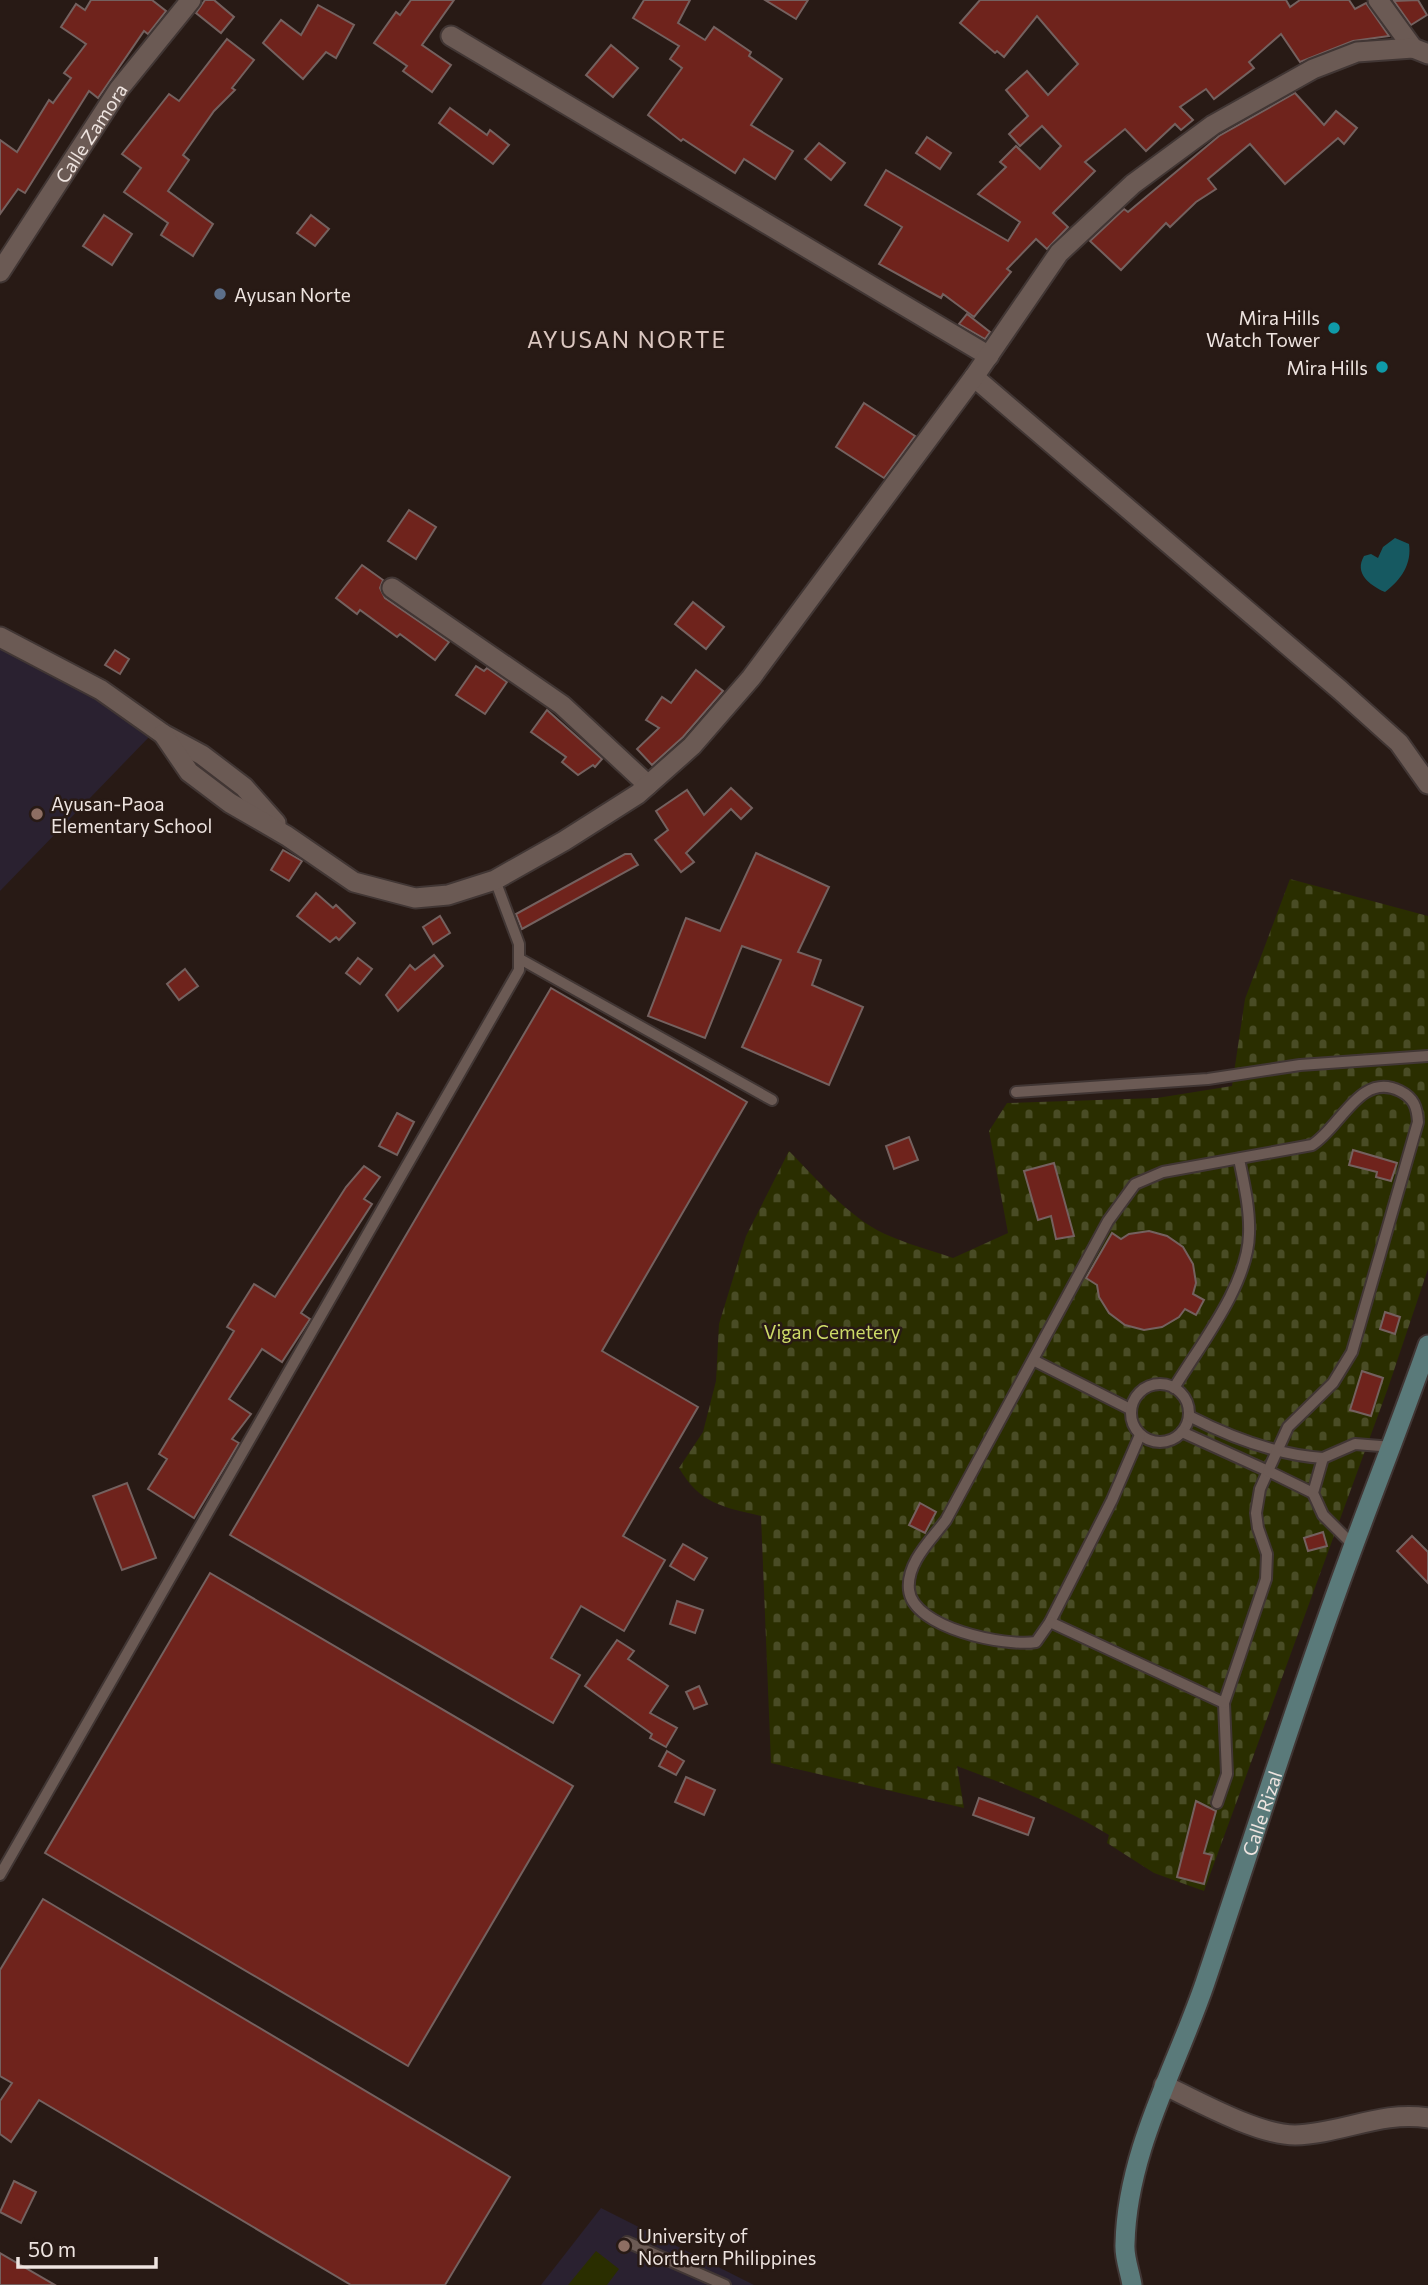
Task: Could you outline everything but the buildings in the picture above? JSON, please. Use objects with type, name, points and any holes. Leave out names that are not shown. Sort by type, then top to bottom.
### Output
[{"type":"main road","name":"Calle Rizal","points":[[1132,2285],[1125,2246],[1129,2190],[1164,2085],[1204,1986],[1273,1773],[1353,1545],[1393,1447],[1428,1345]]},
{"type":"street","name":"Calle Zamora","points":[[0,272],[119,89],[191,0]]},
{"type":"street","points":[[1378,0],[1420,51]]},
{"type":"street","points":[[451,36],[989,356]]},
{"type":"street","points":[[163,734],[189,772],[230,803],[287,836],[354,882],[415,898],[448,895],[495,880],[564,841],[648,785],[692,746],[751,678],[975,377],[1059,253],[1133,184],[1213,125],[1313,69],[1357,52],[1420,51]]},
{"type":"street","points":[[975,377],[1399,743],[1428,784]]},
{"type":"street","points":[[392,588],[562,705],[648,785]]},
{"type":"street","points":[[0,637],[101,690],[163,734],[202,755],[244,787],[287,836]]},
{"type":"street","points":[[1164,2085],[1223,2113],[1278,2133],[1322,2132],[1392,2116],[1428,2118]]},
{"type":"lane","points":[[0,1875],[519,970],[519,944],[495,880]]},
{"type":"lane","points":[[520,959],[772,1100]]},
{"type":"lane","points":[[1016,1092],[1209,1079],[1300,1066],[1428,1056]]},
{"type":"lane","points":[[1140,1435],[1112,1500],[1050,1622],[1036,1642],[999,1643],[942,1623],[922,1611],[912,1599],[909,1589],[915,1560],[946,1520],[1108,1221],[1135,1184],[1163,1172],[1312,1145],[1322,1139],[1361,1094],[1375,1086],[1392,1087],[1408,1095],[1417,1106],[1418,1122],[1352,1352],[1333,1383],[1288,1427],[1260,1489],[1256,1513],[1267,1554],[1266,1579],[1224,1703],[1227,1774],[1217,1803]]},
{"type":"lane","points":[[1174,1388],[1237,1283],[1247,1256],[1250,1233],[1239,1159]]},
{"type":"lane","points":[[1035,1360],[1130,1409]]},
{"type":"lane","points":[[1164,1384],[1174,1388],[1188,1405],[1189,1416],[1182,1432],[1175,1438],[1160,1442],[1140,1435],[1134,1427],[1130,1409],[1136,1395],[1144,1388],[1164,1384]]},
{"type":"lane","points":[[1189,1416],[1223,1433],[1300,1457],[1323,1458],[1355,1444],[1393,1447]]},
{"type":"lane","points":[[1182,1432],[1312,1493],[1323,1515],[1353,1545]]},
{"type":"lane","points":[[1312,1493],[1323,1458]]},
{"type":"lane","points":[[1050,1622],[1224,1703]]},
{"type":"lane","points":[[627,2242],[725,2285]]},
{"type":"shaded area","name":"Ayusan-Paoa Elementary School","points":[[0,641],[88,686],[150,736],[0,891]]},
{"type":"shaded area","name":"University of Northern Philippines","points":[[601,2208],[754,2285],[541,2285]]},
{"type":"green space","name":"Vigan Cemetery","points":[[1290,879],[1428,916],[1428,1269],[1388,1388],[1204,1891],[1154,1873],[1107,1843],[1109,1835],[1072,1814],[957,1766],[964,1808],[771,1763],[761,1516],[724,1506],[704,1497],[679,1468],[703,1432],[716,1381],[719,1324],[746,1236],[789,1151],[858,1218],[902,1241],[953,1258],[1008,1233],[989,1131],[1007,1103],[1157,1098],[1232,1086],[1245,999]]},
{"type":"green space","points":[[596,2251],[619,2269],[607,2285],[568,2285]]},
{"type":"water","points":[[1395,538],[1409,544],[1409,558],[1400,577],[1385,592],[1365,578],[1361,562],[1364,556],[1371,554],[1378,558],[1383,547]]},
{"type":"place","name":"Ayusan Norte","points":[[220,294]]},
{"type":"place","name":"Mira Hills Watch Tower","points":[[1334,328]]},
{"type":"place","name":"Mira Hills","points":[[1382,367]]},
{"type":"place","name":"Ayusan-Paoa Elementary School","points":[[37,814]]},
{"type":"place","name":"University of Northern Philippines","points":[[624,2246]]},
{"type":"district","name":"AYUSAN NORTE","points":[[627,339]]}]
